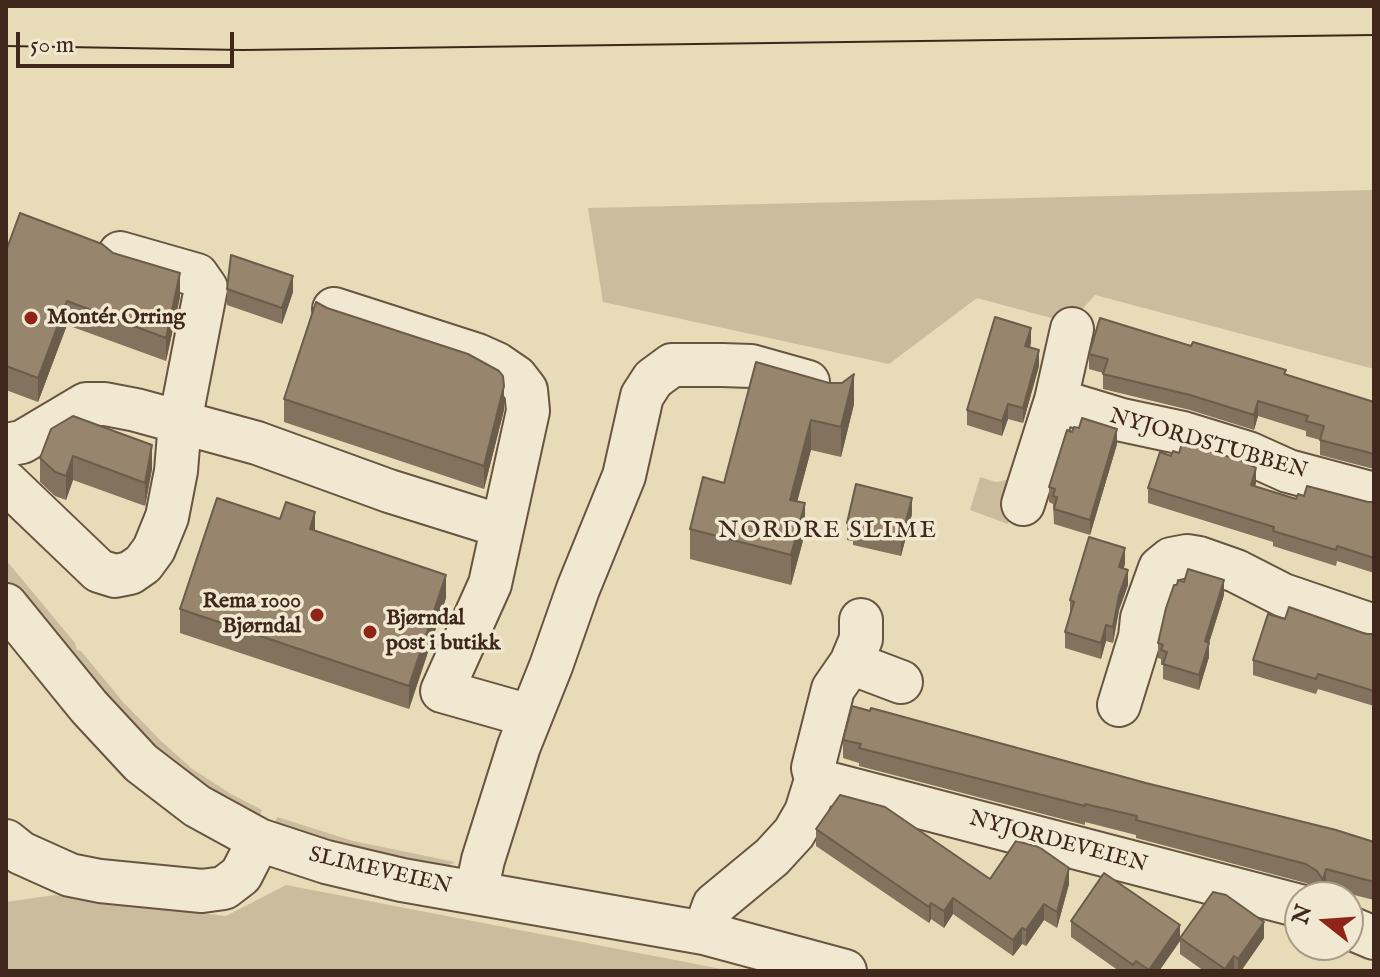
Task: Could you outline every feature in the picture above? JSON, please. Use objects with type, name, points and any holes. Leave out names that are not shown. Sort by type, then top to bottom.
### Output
[{"type":"highway","points":[[6,23],[243,27],[1374,12]]},
{"type":"street","points":[[6,482],[99,571],[115,576],[130,573],[143,564],[154,549],[167,517],[176,471],[180,422],[206,288],[197,275],[120,253]]},
{"type":"street","points":[[334,309],[477,355],[497,364],[526,390],[528,411],[490,584],[442,691],[530,716]]},
{"type":"street","points":[[1023,504],[1056,400],[1072,329]]},
{"type":"street","points":[[476,893],[483,860],[530,716],[624,476],[642,396],[653,379],[672,365],[751,366],[835,390]]},
{"type":"street","name":"NYJORDSTUBBEN","points":[[1056,400],[1122,420],[1183,433],[1248,453],[1288,471],[1374,494]]},
{"type":"street","points":[[6,445],[22,442],[86,404],[136,410],[257,443],[389,491],[501,526]]},
{"type":"street","points":[[1119,705],[1140,637],[1142,618],[1160,568],[1171,559],[1187,556],[1199,558],[1236,571],[1283,595],[1374,626]]},
{"type":"street","name":"SLIMEVEIEN","points":[[6,605],[89,707],[141,763],[197,806],[259,840],[361,871],[704,933],[845,971]]},
{"type":"street","points":[[704,933],[714,905],[765,864],[794,833],[806,812],[816,780],[813,768],[833,689],[851,663],[861,639],[861,620]]},
{"type":"street","points":[[851,663],[901,682]]},
{"type":"street","name":"NYJORDEVEIEN","points":[[816,780],[1005,832],[1043,839],[1284,902]]},
{"type":"street","points":[[6,841],[21,853],[70,875],[202,891],[224,888],[241,875],[259,840]]},
{"type":"shaded area","points":[[1374,190],[1374,369],[1095,295],[1070,323],[977,298],[889,364],[603,302],[588,208]]},
{"type":"shaded area","points":[[980,477],[996,482],[1006,480],[1017,491],[1008,524],[970,510]]},
{"type":"shaded area","points":[[6,560],[75,643],[77,650],[123,702],[191,768],[262,810],[257,821],[159,757],[6,579]]},
{"type":"shaded area","points":[[277,817],[353,841],[455,862],[441,870],[273,828]]},
{"type":"shaded area","points":[[286,885],[732,971],[6,971],[6,902],[55,895],[226,916]]},
{"type":"building","points":[[20,213],[102,244],[113,253],[180,273],[166,338],[67,301],[38,378],[6,366],[6,251]]},
{"type":"building","points":[[231,255],[293,276],[282,308],[227,289]]},
{"type":"building","points":[[316,302],[468,354],[499,371],[504,386],[484,466],[284,399]]},
{"type":"building","points":[[995,317],[1031,328],[1025,346],[1039,350],[1023,408],[1008,404],[1002,421],[967,410]]},
{"type":"building","points":[[1100,318],[1191,346],[1193,342],[1286,370],[1284,374],[1374,402],[1374,454],[1320,440],[1324,426],[1306,421],[1308,416],[1258,401],[1254,415],[1190,395],[1103,374],[1108,359],[1089,354]]},
{"type":"building","points":[[756,362],[829,383],[842,383],[854,374],[841,427],[811,420],[790,500],[805,503],[791,555],[690,529],[703,477],[724,483]]},
{"type":"building","points":[[73,416],[152,445],[145,483],[73,456],[66,476],[55,472],[40,458],[51,429]]},
{"type":"building","points":[[1082,418],[1117,429],[1090,520],[1054,509],[1057,497],[1053,496],[1055,489],[1049,487],[1067,430],[1072,432],[1074,427],[1079,428]]},
{"type":"building","points":[[1182,443],[1240,460],[1256,468],[1251,485],[1296,499],[1298,494],[1304,496],[1307,486],[1374,502],[1374,558],[1273,531],[1274,527],[1148,488],[1160,452],[1171,456],[1173,451],[1179,453]]},
{"type":"building","points":[[856,484],[912,498],[901,540],[853,528],[847,523]]},
{"type":"building","points":[[217,498],[280,519],[286,502],[315,512],[310,529],[446,575],[409,686],[180,609]]},
{"type":"building","points":[[1089,537],[1125,548],[1119,567],[1128,570],[1113,627],[1106,625],[1101,643],[1065,632],[1074,602],[1070,600]]},
{"type":"building","points":[[1188,569],[1224,580],[1205,641],[1209,643],[1199,675],[1163,664],[1167,652],[1161,650],[1163,645],[1158,643],[1174,585],[1178,580],[1184,582]]},
{"type":"building","points":[[1289,607],[1366,634],[1374,634],[1374,691],[1318,674],[1316,679],[1253,660],[1268,614],[1285,619]]},
{"type":"building","points":[[852,706],[870,711],[871,708],[1374,842],[1374,882],[1326,869],[1323,880],[1317,871],[1306,864],[1136,820],[1137,816],[1085,806],[859,748],[861,744],[843,740]]},
{"type":"building","points":[[840,795],[885,807],[990,879],[1016,841],[1039,847],[1069,868],[1057,912],[1044,904],[1026,930],[1022,928],[1013,940],[953,898],[944,911],[931,903],[929,907],[816,829]]},
{"type":"building","points":[[1104,873],[1180,925],[1149,970],[1136,961],[1133,965],[1071,921]]},
{"type":"building","points":[[1213,892],[1226,895],[1264,922],[1238,959],[1234,956],[1225,969],[1180,938]]},
{"type":"place","name":"Montér Orring","points":[[31,318]]},
{"type":"place","name":"Rema 1000 Bjørndal","points":[[317,615]]},
{"type":"place","name":"Bjørndal post i butikk","points":[[370,632]]},
{"type":"district","name":"NORDRE SLIME","points":[[828,532]]}]
